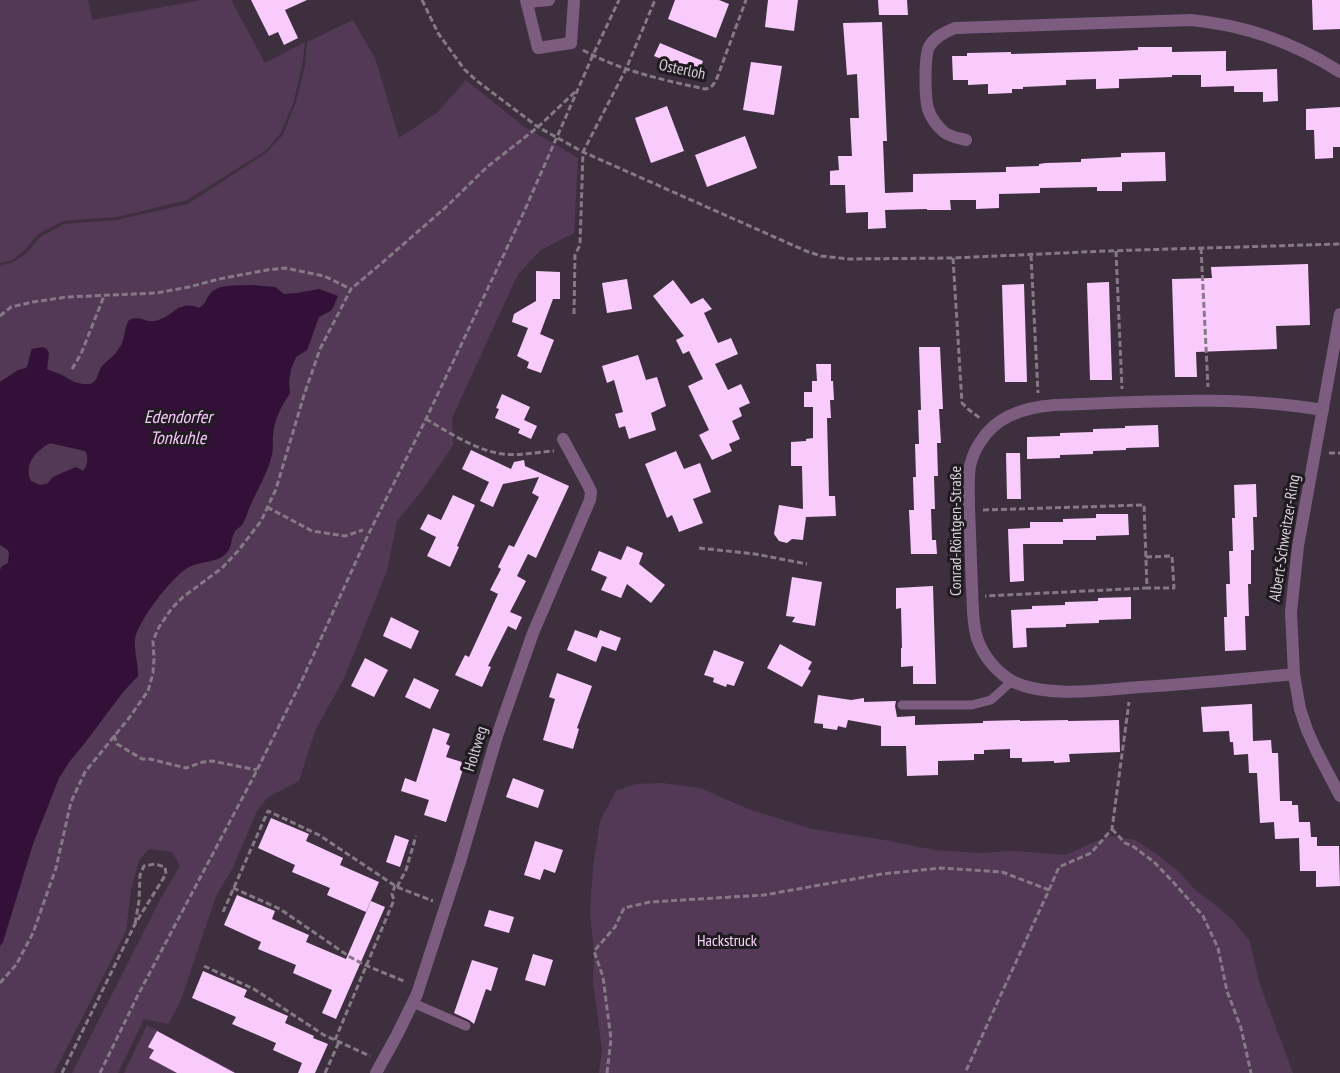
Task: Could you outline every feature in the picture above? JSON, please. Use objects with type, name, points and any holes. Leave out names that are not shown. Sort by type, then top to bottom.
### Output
[{"type":"street","points":[[549,0],[526,1],[538,48],[571,43],[574,0]]},
{"type":"street","points":[[966,140],[946,134],[933,120],[927,104],[926,63],[929,47],[944,32],[955,28],[1191,20],[1213,22],[1244,28],[1276,39],[1340,72]]},
{"type":"street","name":"Albert-Schweitzer-Ring","points":[[1340,314],[1297,556],[1291,612],[1296,690],[1307,730],[1340,796]]},
{"type":"street","name":"Conrad-Röntgen-Straße","points":[[1294,674],[1101,690],[1051,691],[1024,686],[1012,681],[996,668],[982,650],[975,631],[969,511],[970,471],[972,459],[979,444],[992,428],[1008,416],[1038,406],[1209,401],[1293,405],[1323,410]]},
{"type":"street","name":"Holtweg","points":[[376,1073],[419,987],[520,669],[590,500],[589,487],[566,444]]},
{"type":"lane","points":[[902,705],[972,705],[991,700],[1012,681]]},
{"type":"lane","points":[[412,1003],[466,1026]]},
{"type":"path","points":[[422,0],[438,33],[464,69],[538,127],[583,152],[821,256],[849,259],[953,258],[1116,250],[1340,244]]},
{"type":"path","points":[[100,1073],[138,995],[303,678],[368,536],[523,214],[619,0]]},
{"type":"path","points":[[574,314],[575,255],[580,245],[583,152],[626,69],[655,0]]},
{"type":"path","name":"Osterloh","points":[[626,69],[705,89],[713,86],[746,0]]},
{"type":"path","points":[[571,43],[593,56],[626,69]]},
{"type":"path","points":[[0,983],[16,965],[33,933],[56,868],[71,802],[85,772],[148,691],[153,673],[153,641],[164,618],[183,597],[222,568],[261,521],[276,489],[320,349],[351,288],[446,207],[487,167],[538,127],[578,89]]},
{"type":"path","points":[[1201,248],[1209,401]]},
{"type":"path","points":[[1116,250],[1122,403]]},
{"type":"path","points":[[1031,255],[1038,406]]},
{"type":"path","points":[[953,258],[962,403],[973,413]]},
{"type":"path","points":[[0,316],[11,307],[33,302],[67,297],[156,293],[285,268],[324,276],[351,288]]},
{"type":"path","points":[[72,369],[81,354],[104,296]]},
{"type":"path","points":[[426,419],[483,449],[499,454],[513,454],[566,444]]},
{"type":"path","points":[[969,511],[1144,505],[1147,588]]},
{"type":"path","points":[[267,507],[312,531],[345,536],[363,530]]},
{"type":"path","points":[[699,548],[755,554],[807,564]]},
{"type":"path","points":[[973,596],[1174,588],[1172,556],[1146,557]]},
{"type":"path","points":[[965,1073],[1059,867],[1091,853],[1112,829],[1131,688]]},
{"type":"path","points":[[114,735],[117,744],[142,759],[186,768],[212,761],[257,770]]},
{"type":"path","points":[[223,912],[268,811],[319,835],[396,886],[446,906]]},
{"type":"path","points":[[1112,829],[1125,843],[1154,862],[1203,916],[1218,948],[1227,992],[1241,1028],[1251,1073]]},
{"type":"path","points":[[335,1040],[394,900],[392,894],[406,870],[416,836]]},
{"type":"path","points":[[62,1073],[135,924],[166,874],[165,867],[155,864],[144,866],[140,875],[135,924]]},
{"type":"path","points":[[607,1073],[611,1039],[603,977],[594,951],[615,927],[624,908],[650,902],[765,896],[882,874],[941,868],[1002,872],[1049,890]]},
{"type":"path","points":[[233,888],[280,909],[365,965],[419,987]]},
{"type":"path","points":[[204,966],[254,989],[335,1040],[383,1061]]},
{"type":"path","points":[[325,1073],[339,1042]]},
{"type":"green space","points":[[0,0],[88,0],[92,20],[201,0],[231,0],[265,63],[305,42],[293,104],[280,134],[265,151],[187,200],[117,217],[63,221],[38,234],[25,250],[12,260],[0,263]]},
{"type":"green space","points":[[353,20],[375,58],[399,138],[438,112],[466,80],[523,126],[578,158],[574,233],[541,250],[518,274],[452,418],[453,445],[424,488],[397,521],[387,571],[345,676],[315,731],[299,781],[268,797],[257,811],[233,867],[216,896],[179,1005],[168,1024],[144,1019],[118,1073],[72,1073],[160,900],[180,866],[172,852],[149,849],[139,860],[131,889],[126,931],[54,1073],[0,1073],[0,946],[33,844],[59,778],[123,692],[138,676],[135,648],[137,631],[157,600],[174,579],[189,567],[219,558],[229,550],[234,533],[242,525],[269,464],[275,424],[290,393],[291,370],[296,357],[307,350],[319,317],[332,310],[319,289],[284,294],[275,287],[251,285],[220,287],[211,292],[205,305],[198,308],[179,307],[156,321],[139,318],[125,327],[120,348],[101,367],[92,383],[79,383],[47,369],[49,353],[29,356],[26,368],[18,370],[0,382],[0,266],[13,262],[27,253],[40,237],[64,224],[116,220],[188,204],[266,153],[283,135],[296,102],[305,66],[307,42]]},
{"type":"green space","points":[[50,443],[85,451],[87,461],[83,471],[76,467],[57,476],[47,484],[40,485],[31,481],[29,469],[32,459]]},
{"type":"green space","points":[[0,545],[8,550],[9,554],[8,563],[0,570]]},
{"type":"green space","name":"Hackstruck","points":[[662,783],[700,788],[751,810],[812,829],[934,850],[979,853],[1015,851],[1066,855],[1112,836],[1135,840],[1179,872],[1196,891],[1233,920],[1250,942],[1259,982],[1293,1073],[599,1073],[602,1049],[593,982],[594,954],[590,912],[593,868],[600,821],[616,791],[636,784]]},
{"type":"green space","points":[[147,1025],[237,1073],[124,1073]]},
{"type":"water","name":"Edendorfer Tonkuhle","points":[[251,285],[275,287],[284,294],[319,289],[338,296],[332,310],[319,317],[307,350],[296,357],[291,369],[290,393],[275,424],[269,464],[242,525],[234,533],[229,550],[224,556],[189,567],[174,579],[157,600],[142,622],[135,639],[138,676],[123,692],[59,778],[33,844],[0,946],[0,570],[8,563],[9,554],[8,550],[0,545],[0,382],[18,370],[26,368],[32,349],[43,347],[49,353],[47,369],[74,382],[91,384],[96,380],[102,366],[122,344],[128,321],[138,318],[155,321],[181,307],[199,308],[214,290],[219,288]],"holes":[[[50,443],[85,451],[87,461],[83,471],[76,467],[53,477],[47,484],[40,485],[31,481],[29,469],[32,459]]]},
{"type":"building","points":[[251,0],[307,0],[285,10],[298,38],[284,45],[278,32],[269,36]]},
{"type":"building","points":[[675,0],[719,0],[729,4],[716,38],[668,19]]},
{"type":"building","points":[[768,0],[798,0],[794,31],[765,27]]},
{"type":"building","points":[[878,0],[907,0],[908,15],[879,15]]},
{"type":"building","points":[[1312,0],[1340,0],[1340,29],[1313,30]]},
{"type":"building","points":[[882,22],[887,141],[883,141],[885,193],[913,192],[913,174],[1006,172],[1006,167],[1081,162],[1081,159],[1121,157],[1121,153],[1165,152],[1166,181],[1122,182],[1122,191],[1097,191],[1097,187],[1040,188],[1040,193],[999,194],[999,208],[976,209],[976,200],[950,200],[951,210],[885,210],[886,228],[868,229],[868,212],[846,213],[845,185],[830,185],[830,171],[839,170],[838,156],[852,156],[850,118],[859,118],[857,74],[847,75],[843,23]]},
{"type":"building","points":[[660,43],[703,61],[698,74],[654,56]]},
{"type":"building","points":[[1138,47],[1172,47],[1172,52],[1226,51],[1226,71],[1277,69],[1278,101],[1263,102],[1263,92],[1234,92],[1234,86],[1201,87],[1201,75],[1119,79],[1119,88],[1096,89],[1096,79],[1066,80],[1066,85],[1023,87],[1023,89],[1012,89],[1012,93],[988,94],[988,84],[968,85],[968,80],[953,80],[952,56],[967,56],[967,53],[1118,51],[1138,50]]},
{"type":"building","points":[[751,62],[782,66],[774,115],[743,110]]},
{"type":"building","points":[[667,106],[684,151],[651,163],[635,118]]},
{"type":"building","points":[[1340,107],[1340,147],[1333,147],[1333,158],[1315,159],[1314,130],[1306,130],[1306,109]]},
{"type":"building","points":[[745,136],[757,168],[707,187],[695,155]]},
{"type":"building","points":[[1308,264],[1310,325],[1276,326],[1277,349],[1196,352],[1197,377],[1175,377],[1172,279],[1212,278],[1211,267]]},
{"type":"building","points":[[536,271],[560,272],[560,299],[553,299],[540,334],[554,340],[541,373],[527,368],[529,362],[517,356],[528,328],[512,322],[514,314],[536,301]]},
{"type":"building","points":[[627,279],[632,309],[607,313],[602,283]]},
{"type":"building","points":[[673,280],[691,304],[703,298],[712,309],[704,313],[718,343],[731,338],[738,354],[715,364],[728,390],[741,384],[750,403],[739,408],[742,416],[732,421],[740,439],[729,444],[732,451],[712,460],[699,435],[709,430],[688,386],[703,379],[689,351],[683,354],[676,340],[684,336],[653,296]]},
{"type":"building","points":[[1109,282],[1112,380],[1090,380],[1087,283]]},
{"type":"building","points":[[1024,284],[1027,382],[1005,382],[1002,285]]},
{"type":"building","points":[[919,347],[940,347],[943,409],[939,409],[941,443],[937,443],[938,476],[934,476],[935,509],[931,509],[932,540],[936,540],[937,554],[911,554],[909,510],[914,510],[915,444],[919,444],[918,410],[921,410]]},
{"type":"building","points":[[638,355],[646,380],[657,377],[666,406],[651,413],[656,430],[629,439],[625,426],[619,428],[615,414],[623,412],[614,380],[607,383],[602,366]]},
{"type":"building","points":[[816,364],[831,364],[834,400],[830,400],[831,418],[827,418],[829,496],[835,496],[836,516],[806,517],[803,540],[792,539],[787,543],[779,541],[774,534],[779,505],[803,509],[802,466],[791,466],[791,442],[813,438],[813,407],[804,407],[804,392],[812,392],[812,381],[817,381]]},
{"type":"building","points":[[502,394],[530,407],[524,420],[537,426],[531,439],[518,433],[520,429],[495,418],[499,409],[496,408]]},
{"type":"building","points":[[1158,425],[1159,447],[1093,451],[1093,454],[1060,455],[1060,458],[1027,459],[1027,437],[1060,436],[1060,433],[1093,432],[1093,429],[1125,428],[1125,426]]},
{"type":"building","points":[[471,450],[511,469],[514,462],[524,460],[525,466],[569,486],[536,558],[528,554],[517,576],[526,581],[510,612],[522,617],[516,630],[508,626],[488,666],[491,667],[482,687],[455,675],[465,655],[469,657],[498,594],[490,590],[501,569],[498,567],[509,545],[514,547],[539,497],[532,493],[539,477],[503,484],[493,507],[480,501],[489,482],[462,469]]},
{"type":"building","points":[[676,451],[684,469],[700,463],[711,492],[693,499],[703,523],[679,532],[672,515],[667,518],[645,464]]},
{"type":"building","points":[[1006,453],[1020,453],[1021,499],[1007,499]]},
{"type":"building","points":[[1256,484],[1257,517],[1253,517],[1254,550],[1251,550],[1251,584],[1248,584],[1249,616],[1245,616],[1246,650],[1225,651],[1224,617],[1227,617],[1226,584],[1230,584],[1229,551],[1233,551],[1234,485]]},
{"type":"building","points":[[453,495],[475,505],[450,567],[427,556],[436,537],[420,529],[428,514],[441,520]]},
{"type":"building","points":[[1096,514],[1128,514],[1129,535],[1096,536],[1096,540],[1063,540],[1063,544],[1023,544],[1024,581],[1010,582],[1008,529],[1030,528],[1030,522],[1063,522],[1063,519],[1096,518]]},
{"type":"building","points":[[627,546],[643,553],[639,564],[665,585],[651,603],[627,584],[621,598],[601,590],[607,577],[591,570],[599,551],[621,560]]},
{"type":"building","points":[[792,577],[822,582],[815,626],[792,622],[795,617],[786,616]]},
{"type":"building","points":[[933,586],[936,684],[913,684],[913,666],[901,667],[901,608],[896,609],[896,588]]},
{"type":"building","points":[[1131,597],[1131,619],[1066,624],[1066,627],[1026,628],[1027,647],[1013,648],[1011,610],[1032,609],[1032,606],[1065,605],[1065,602],[1098,601],[1098,598]]},
{"type":"building","points":[[391,617],[419,631],[411,649],[383,636]]},
{"type":"building","points":[[575,630],[597,638],[600,630],[621,638],[616,651],[602,646],[596,662],[567,650]]},
{"type":"building","points":[[780,644],[812,662],[808,669],[811,671],[802,687],[767,668]]},
{"type":"building","points":[[714,650],[744,662],[734,686],[727,684],[726,687],[713,682],[714,678],[704,675]]},
{"type":"building","points":[[365,658],[388,670],[374,697],[351,686]]},
{"type":"building","points":[[557,673],[592,686],[577,728],[579,729],[573,749],[543,740],[555,699],[549,697]]},
{"type":"building","points":[[414,678],[439,690],[430,709],[405,697]]},
{"type":"building","points":[[818,695],[851,700],[864,698],[864,702],[896,701],[897,717],[915,716],[915,725],[1020,720],[1119,720],[1120,752],[1069,754],[1070,762],[1054,763],[1054,761],[1022,762],[1022,758],[1010,758],[1010,749],[984,750],[984,754],[974,754],[974,760],[938,761],[938,775],[907,776],[906,746],[881,746],[881,726],[848,720],[846,728],[838,726],[837,730],[823,728],[823,724],[814,723]]},
{"type":"building","points":[[1252,704],[1253,741],[1271,740],[1272,753],[1278,753],[1280,801],[1292,801],[1292,805],[1298,805],[1299,822],[1310,822],[1311,837],[1317,837],[1317,846],[1339,846],[1340,886],[1316,887],[1316,871],[1300,871],[1299,838],[1275,839],[1274,822],[1260,823],[1257,773],[1249,773],[1248,754],[1234,755],[1229,731],[1203,732],[1201,707]]},
{"type":"building","points":[[433,728],[450,734],[446,744],[450,746],[446,757],[465,763],[446,822],[424,815],[429,800],[401,791],[405,778],[416,782]]},
{"type":"building","points":[[513,778],[544,790],[538,808],[506,797]]},
{"type":"building","points":[[271,818],[309,834],[306,841],[343,858],[340,865],[379,882],[366,912],[327,895],[330,888],[292,872],[295,865],[258,848]]},
{"type":"building","points":[[395,835],[409,840],[400,867],[386,862]]},
{"type":"building","points":[[535,841],[563,850],[555,873],[544,869],[540,880],[524,875]]},
{"type":"building","points":[[237,895],[275,911],[272,919],[309,935],[306,942],[346,959],[371,901],[385,907],[336,1019],[322,1013],[332,990],[293,973],[296,965],[258,949],[261,942],[224,925]]},
{"type":"building","points":[[489,910],[514,917],[509,933],[484,926]]},
{"type":"building","points":[[533,954],[553,960],[545,986],[525,980]]},
{"type":"building","points":[[472,960],[498,968],[491,991],[486,989],[474,1024],[454,1013]]},
{"type":"building","points":[[203,971],[247,990],[244,997],[288,1016],[285,1023],[328,1044],[315,1073],[298,1073],[302,1063],[273,1050],[276,1043],[232,1024],[236,1017],[192,998]]},
{"type":"building","points":[[157,1031],[235,1073],[177,1073],[149,1058],[154,1050],[148,1047]]}]
